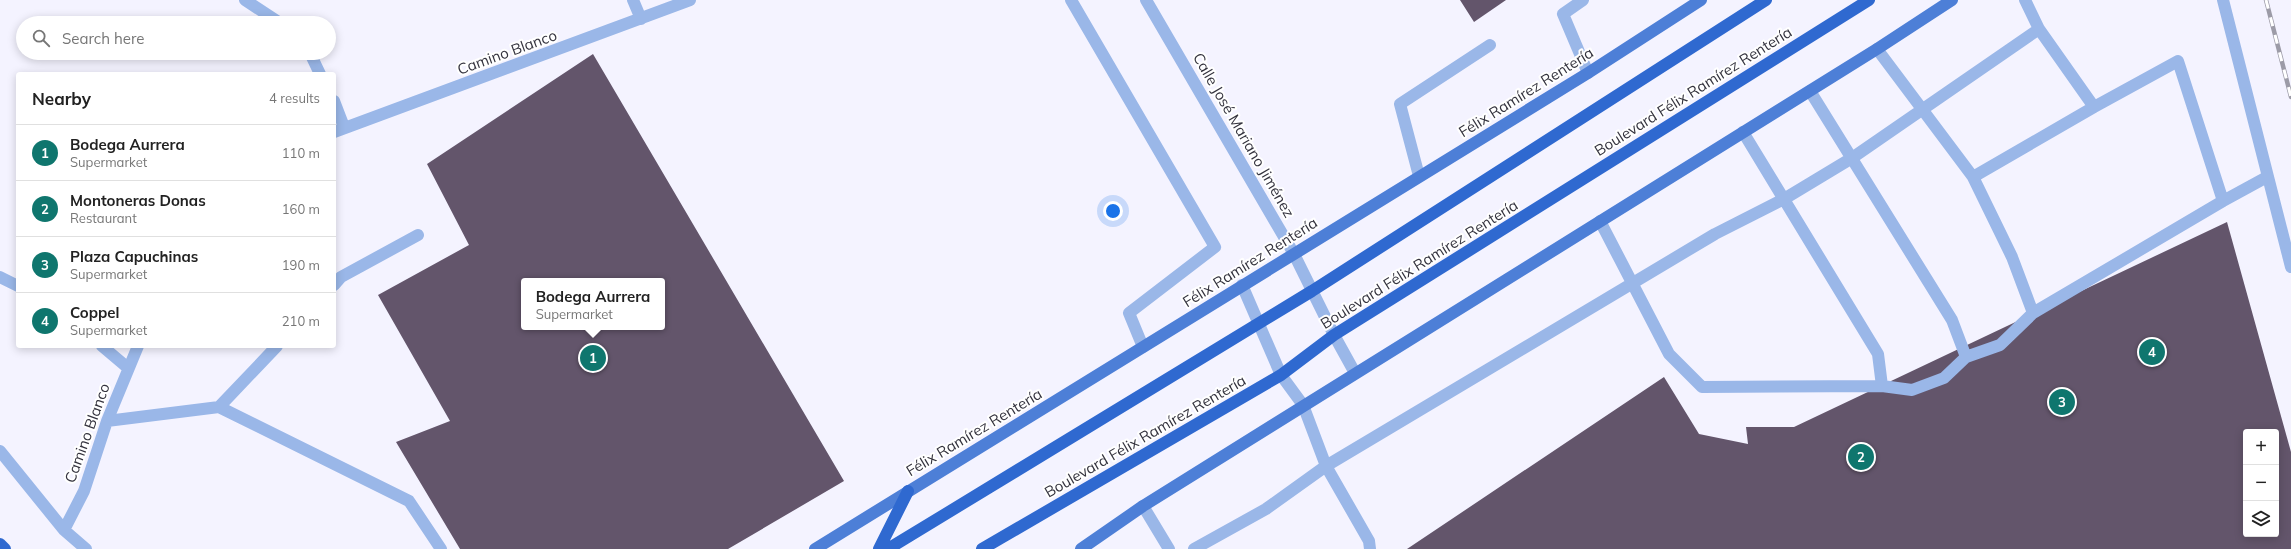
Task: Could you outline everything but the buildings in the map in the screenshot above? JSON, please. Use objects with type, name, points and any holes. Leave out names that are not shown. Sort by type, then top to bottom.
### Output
[{"type":"highway","points":[[888,549],[1312,291],[1766,0]]},
{"type":"highway","name":"Boulevard Félix Ramírez Rentería","points":[[982,549],[1281,375],[1334,335],[1869,0]]},
{"type":"highway","points":[[879,549],[908,491]]},
{"type":"highway","points":[[0,544],[5,549]]},
{"type":"main road","name":"Félix Ramírez Rentería","points":[[815,549],[1588,73],[1701,0]]},
{"type":"main road","points":[[1081,549],[1143,506],[1303,405],[1810,91],[1952,0]]},
{"type":"street","points":[[245,0],[269,16]]},
{"type":"street","points":[[633,0],[641,19]]},
{"type":"street","name":"Camino Blanco","points":[[339,130],[690,0]]},
{"type":"street","points":[[1071,0],[1216,247],[1129,313],[1143,347]]},
{"type":"street","name":"Calle José Mariano Jiménez","points":[[1146,0],[1294,254],[1334,335],[1355,373]]},
{"type":"street","points":[[1583,0],[1563,14],[1588,73]]},
{"type":"street","points":[[2025,0],[2039,29],[2094,107]]},
{"type":"street","points":[[2223,0],[2291,267]]},
{"type":"street","points":[[1194,549],[1266,509],[1326,466],[1715,234],[1784,198],[1852,158],[1923,111],[2039,29]]},
{"type":"street","points":[[1419,176],[1400,104],[1490,45]]},
{"type":"street","points":[[1877,49],[1973,177],[2012,257],[2034,313]]},
{"type":"street","points":[[313,60],[319,72]]},
{"type":"street","points":[[1973,177],[2094,107],[2178,61],[2223,201]]},
{"type":"street","points":[[1810,91],[1952,320],[1966,357]]},
{"type":"street","points":[[336,113],[339,130]]},
{"type":"street","points":[[1743,132],[1878,354],[1882,386]]},
{"type":"street","points":[[1600,221],[1669,354],[1702,387],[1882,386],[1912,390],[1944,378],[1966,357],[2000,345],[2034,313],[2223,201],[2267,177]]},
{"type":"street","points":[[336,283],[341,277],[418,235]]},
{"type":"street","points":[[0,277],[16,285]]},
{"type":"street","points":[[1242,285],[1260,323],[1281,375],[1303,405],[1326,466],[1369,541],[1370,549]]},
{"type":"street","points":[[104,348],[128,368]]},
{"type":"street","name":"Camino Blanco","points":[[64,530],[84,491],[106,421],[137,348]]},
{"type":"street","points":[[220,407],[275,348]]},
{"type":"street","points":[[106,421],[220,407],[409,501],[441,549]]},
{"type":"street","points":[[0,451],[64,530],[86,549]]},
{"type":"street","points":[[1143,506],[1169,549]]},
{"type":"railway","points":[[2266,0],[2291,97]]},
{"type":"place","name":"Coppel","points":[[2152,352]]},
{"type":"place","name":"Bodega Aurrera","points":[[593,358]]},
{"type":"place","name":"Plaza Capuchinas","points":[[2062,402]]},
{"type":"place","name":"Montoneras Donas","points":[[1861,457]]}]
